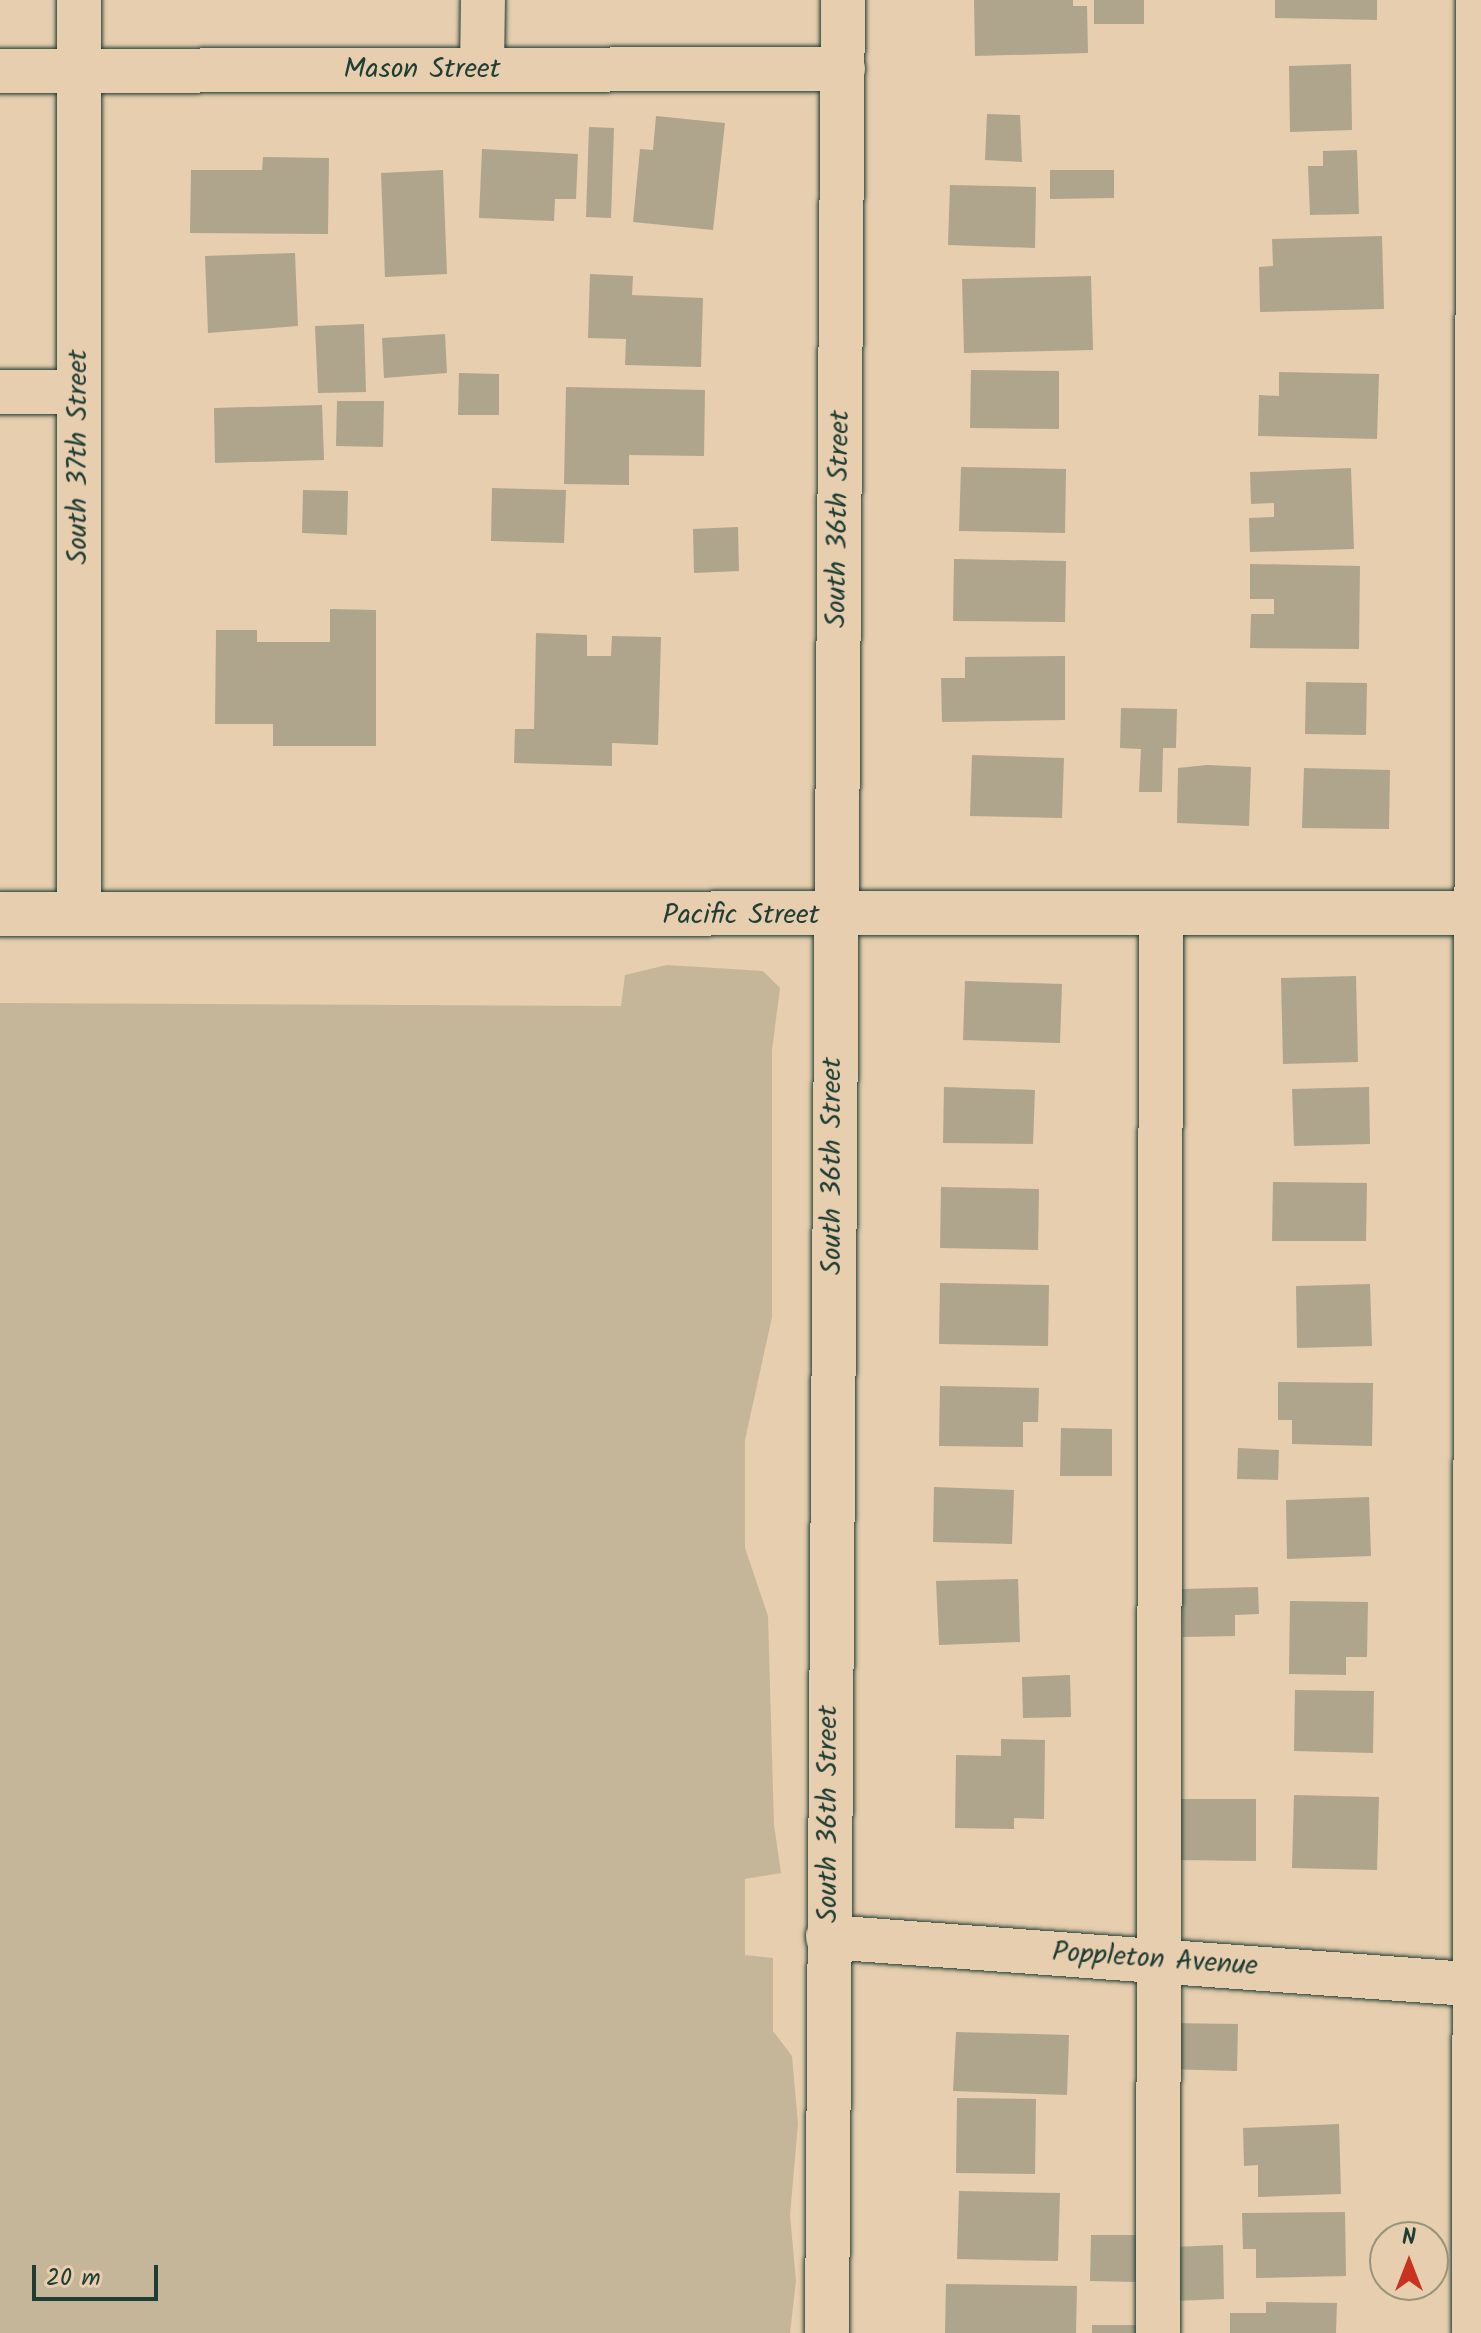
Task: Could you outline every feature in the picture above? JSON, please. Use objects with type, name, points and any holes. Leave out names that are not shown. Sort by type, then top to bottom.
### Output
[{"type":"street","name":"South 37th Street","points":[[79,0],[79,914]]},
{"type":"street","points":[[482,69],[483,0]]},
{"type":"street","name":"South 36th Street","points":[[827,2333],[843,0]]},
{"type":"street","points":[[1474,2333],[1478,1984],[1478,0]]},
{"type":"street","name":"Mason Street","points":[[0,71],[843,69]]},
{"type":"street","points":[[0,392],[79,392]]},
{"type":"street","name":"Pacific Street","points":[[0,914],[835,916],[1479,913]]},
{"type":"street","points":[[1158,2333],[1161,914]]},
{"type":"street","name":"Poppleton Avenue","points":[[828,1937],[1478,1984]]},
{"type":"shaded area","points":[[667,965],[763,971],[780,988],[772,1050],[772,1317],[745,1440],[745,1548],[768,1616],[774,1825],[781,1873],[745,1879],[745,1955],[773,1958],[773,2031],[792,2056],[798,2124],[790,2215],[796,2281],[790,2333],[0,2333],[0,1003],[621,1006],[625,975]]},
{"type":"building","points":[[974,0],[1073,0],[1073,6],[1087,6],[1088,53],[975,56]]},
{"type":"building","points":[[1094,0],[1144,0],[1144,24],[1094,24]]},
{"type":"building","points":[[1275,0],[1377,0],[1377,20],[1275,18]]},
{"type":"building","points":[[1351,64],[1352,130],[1290,132],[1289,66]]},
{"type":"building","points":[[987,114],[1020,115],[1022,162],[985,160]]},
{"type":"building","points":[[656,116],[725,123],[713,230],[633,222],[640,149],[653,150]]},
{"type":"building","points":[[589,127],[614,128],[611,218],[586,217]]},
{"type":"building","points":[[482,149],[578,154],[576,199],[555,199],[554,221],[479,218]]},
{"type":"building","points":[[1357,150],[1359,214],[1310,215],[1308,166],[1323,166],[1323,151]]},
{"type":"building","points":[[263,157],[329,158],[328,234],[190,233],[191,170],[262,170]]},
{"type":"building","points":[[443,170],[447,274],[385,277],[381,173]]},
{"type":"building","points":[[1050,170],[1114,170],[1114,198],[1050,199]]},
{"type":"building","points":[[950,185],[1036,187],[1035,248],[948,245]]},
{"type":"building","points":[[1382,236],[1384,309],[1260,312],[1259,267],[1273,266],[1272,239]]},
{"type":"building","points":[[295,253],[298,326],[208,333],[205,256]]},
{"type":"building","points":[[590,274],[633,276],[632,295],[703,298],[701,367],[625,365],[626,339],[588,338]]},
{"type":"building","points":[[1091,276],[1093,350],[964,353],[962,279]]},
{"type":"building","points":[[364,324],[366,392],[318,393],[315,326]]},
{"type":"building","points":[[445,334],[447,373],[384,378],[382,338]]},
{"type":"building","points":[[971,370],[1059,371],[1059,429],[970,428]]},
{"type":"building","points":[[1279,372],[1379,374],[1377,439],[1258,436],[1259,395],[1279,396]]},
{"type":"building","points":[[459,373],[499,374],[499,415],[458,415]]},
{"type":"building","points":[[566,387],[705,390],[704,456],[629,455],[629,485],[564,484]]},
{"type":"building","points":[[337,401],[384,401],[383,447],[336,446]]},
{"type":"building","points":[[322,405],[324,460],[215,463],[214,408]]},
{"type":"building","points":[[961,467],[1066,469],[1065,533],[959,531]]},
{"type":"building","points":[[1351,468],[1354,549],[1250,552],[1249,518],[1274,517],[1274,503],[1251,504],[1250,472]]},
{"type":"building","points":[[492,488],[566,490],[564,543],[491,541]]},
{"type":"building","points":[[303,490],[348,491],[347,535],[302,533]]},
{"type":"building","points":[[738,527],[739,571],[694,573],[693,529]]},
{"type":"building","points":[[954,559],[1066,561],[1065,622],[953,621]]},
{"type":"building","points":[[1250,564],[1360,566],[1359,649],[1250,648],[1251,614],[1274,614],[1274,599],[1250,599]]},
{"type":"building","points":[[330,609],[376,610],[376,746],[273,746],[273,724],[215,724],[216,630],[257,630],[257,642],[330,642]]},
{"type":"building","points":[[536,633],[587,635],[587,656],[611,656],[612,636],[661,637],[658,745],[612,743],[612,766],[514,763],[515,729],[534,729]]},
{"type":"building","points":[[1065,656],[1065,720],[942,722],[941,678],[965,678],[965,657]]},
{"type":"building","points":[[1306,682],[1367,683],[1366,735],[1305,734]]},
{"type":"building","points":[[1121,708],[1177,709],[1176,748],[1163,748],[1162,792],[1139,792],[1141,749],[1120,748]]},
{"type":"building","points":[[972,755],[1064,758],[1062,818],[970,816]]},
{"type":"building","points":[[1207,765],[1251,767],[1249,826],[1177,823],[1178,768]]},
{"type":"building","points":[[1304,768],[1390,770],[1389,829],[1302,828]]},
{"type":"building","points":[[1356,976],[1358,1062],[1283,1064],[1281,978]]},
{"type":"building","points":[[965,981],[1062,984],[1060,1043],[963,1040]]},
{"type":"building","points":[[944,1087],[1035,1090],[1033,1144],[943,1143]]},
{"type":"building","points":[[1369,1087],[1370,1144],[1294,1146],[1292,1089]]},
{"type":"building","points":[[1273,1182],[1367,1183],[1366,1241],[1272,1241]]},
{"type":"building","points":[[941,1187],[1039,1189],[1038,1250],[940,1248]]},
{"type":"building","points":[[940,1283],[1049,1285],[1048,1346],[939,1344]]},
{"type":"building","points":[[1370,1284],[1372,1346],[1297,1348],[1296,1286]]},
{"type":"building","points":[[1278,1382],[1373,1383],[1372,1446],[1292,1444],[1292,1420],[1278,1420]]},
{"type":"building","points":[[940,1386],[1039,1388],[1038,1422],[1023,1422],[1023,1447],[939,1446]]},
{"type":"building","points":[[1061,1428],[1112,1429],[1112,1476],[1060,1476]]},
{"type":"building","points":[[1238,1448],[1279,1450],[1278,1480],[1237,1479]]},
{"type":"building","points":[[934,1487],[1014,1490],[1012,1544],[933,1542]]},
{"type":"building","points":[[1369,1497],[1371,1556],[1287,1559],[1286,1500]]},
{"type":"building","points":[[1018,1579],[1020,1642],[939,1645],[936,1581]]},
{"type":"building","points":[[1258,1587],[1259,1614],[1235,1615],[1235,1636],[1183,1637],[1182,1589]]},
{"type":"building","points":[[1290,1601],[1368,1602],[1367,1657],[1346,1657],[1346,1675],[1289,1674]]},
{"type":"building","points":[[1070,1675],[1071,1717],[1023,1718],[1022,1677]]},
{"type":"building","points":[[1295,1690],[1374,1691],[1373,1753],[1294,1751]]},
{"type":"building","points":[[1001,1739],[1045,1740],[1044,1819],[1014,1818],[1014,1829],[955,1828],[956,1755],[1001,1756]]},
{"type":"building","points":[[1294,1795],[1379,1797],[1377,1870],[1292,1868]]},
{"type":"building","points":[[1175,1799],[1256,1799],[1256,1861],[1175,1860]]},
{"type":"building","points":[[1166,2023],[1238,2024],[1237,2071],[1164,2069]]},
{"type":"building","points":[[956,2032],[1069,2035],[1067,2095],[953,2091]]},
{"type":"building","points":[[957,2098],[1036,2099],[1035,2174],[956,2173]]},
{"type":"building","points":[[1339,2124],[1341,2194],[1258,2197],[1258,2165],[1244,2166],[1243,2128]]},
{"type":"building","points":[[959,2191],[1060,2193],[1058,2261],[957,2259]]},
{"type":"building","points":[[1345,2212],[1346,2276],[1256,2278],[1256,2249],[1243,2249],[1242,2213]]},
{"type":"building","points":[[1091,2235],[1139,2235],[1138,2282],[1090,2281]]},
{"type":"building","points":[[1223,2245],[1224,2299],[1175,2301],[1173,2247]]},
{"type":"building","points":[[946,2284],[1077,2286],[1076,2333],[945,2333]]},
{"type":"building","points":[[1266,2302],[1337,2303],[1336,2333],[1230,2333],[1230,2313],[1266,2313]]},
{"type":"building","points":[[1092,2325],[1138,2325],[1138,2333],[1092,2333]]}]
